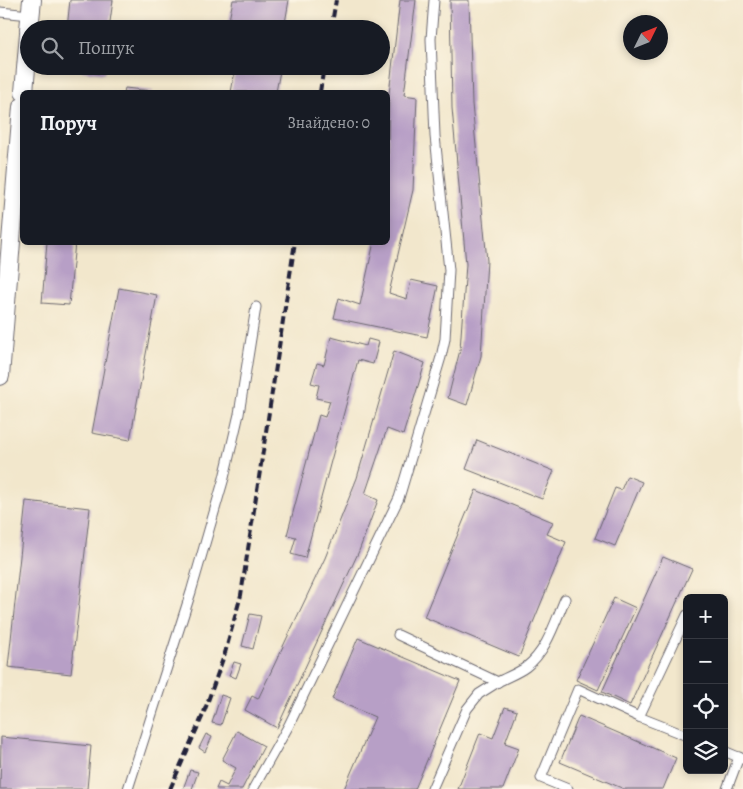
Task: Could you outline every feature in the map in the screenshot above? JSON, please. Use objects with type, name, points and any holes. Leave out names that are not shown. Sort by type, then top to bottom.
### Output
[{"type":"street","points":[[24,90],[25,75]]},
{"type":"street","points":[[0,376],[20,131]]},
{"type":"lane","points":[[253,789],[289,725],[399,498],[442,357],[450,270],[435,136],[431,40],[434,0]]},
{"type":"lane","points":[[0,12],[30,14]]},
{"type":"lane","points":[[128,789],[188,602],[224,478],[239,414],[256,307]]},
{"type":"lane","points":[[432,789],[467,709],[479,694],[526,668],[539,655],[547,642],[565,599]]},
{"type":"lane","points":[[639,717],[683,624]]},
{"type":"lane","points":[[398,636],[498,682]]},
{"type":"lane","points":[[568,789],[541,778],[578,689],[683,734]]},
{"type":"lane","points":[[727,789],[741,758],[728,753]]},
{"type":"building","points":[[70,0],[113,0],[110,20],[68,20]]},
{"type":"building","points":[[233,0],[289,0],[286,20],[229,20]]},
{"type":"building","points":[[400,0],[416,0],[404,95],[417,97],[413,190],[389,293],[407,299],[411,280],[438,286],[427,337],[334,318],[339,298],[360,305],[373,245],[390,245],[389,90]]},
{"type":"building","points":[[450,0],[469,0],[472,104],[487,261],[481,356],[467,405],[448,398],[460,350],[466,264],[452,108]]},
{"type":"building","points":[[234,75],[279,75],[276,90],[231,90]]},
{"type":"building","points":[[125,88],[144,90],[124,90]]},
{"type":"building","points":[[47,245],[75,245],[69,305],[42,303]]},
{"type":"building","points":[[119,288],[157,295],[130,440],[92,433]]},
{"type":"building","points":[[331,337],[366,346],[368,339],[379,342],[373,364],[358,360],[305,558],[291,554],[296,537],[287,535],[319,415],[325,417],[330,401],[316,398],[319,385],[311,383],[317,363],[324,365]]},
{"type":"building","points":[[394,351],[425,363],[403,435],[387,429],[365,494],[378,500],[359,551],[277,728],[245,710],[252,696],[258,699],[325,558],[357,478]]},
{"type":"building","points":[[477,440],[554,471],[542,499],[466,469]]},
{"type":"building","points":[[627,476],[642,482],[615,546],[595,538],[615,488],[621,490]]},
{"type":"building","points":[[476,490],[553,522],[547,534],[566,542],[519,657],[424,617]]},
{"type":"building","points":[[26,501],[90,508],[71,674],[8,667]]},
{"type":"building","points":[[663,557],[692,569],[630,705],[602,692]]},
{"type":"building","points":[[614,598],[636,608],[598,690],[576,680]]},
{"type":"building","points":[[250,614],[261,616],[253,649],[242,646]]},
{"type":"building","points":[[358,638],[460,681],[415,789],[344,789],[375,717],[332,699]]},
{"type":"building","points":[[234,662],[241,664],[236,678],[229,675]]},
{"type":"building","points":[[221,695],[230,698],[221,725],[212,723]]},
{"type":"building","points":[[505,707],[517,711],[505,743],[519,748],[503,789],[458,789],[480,733],[493,738]]},
{"type":"building","points":[[579,716],[676,758],[663,789],[624,789],[560,762]]},
{"type":"building","points":[[237,731],[264,746],[242,789],[216,789],[219,782],[227,786],[236,768],[222,760]]},
{"type":"building","points":[[206,734],[212,737],[205,752],[199,748]]},
{"type":"building","points":[[1,737],[91,746],[87,789],[0,789]]},
{"type":"building","points":[[190,770],[198,772],[192,789],[183,789]]},
{"type":"railway","points":[[333,20],[336,0]]},
{"type":"railway","points":[[320,90],[323,75]]},
{"type":"railway","points":[[170,789],[203,715],[225,653],[241,595],[295,245]]}]
